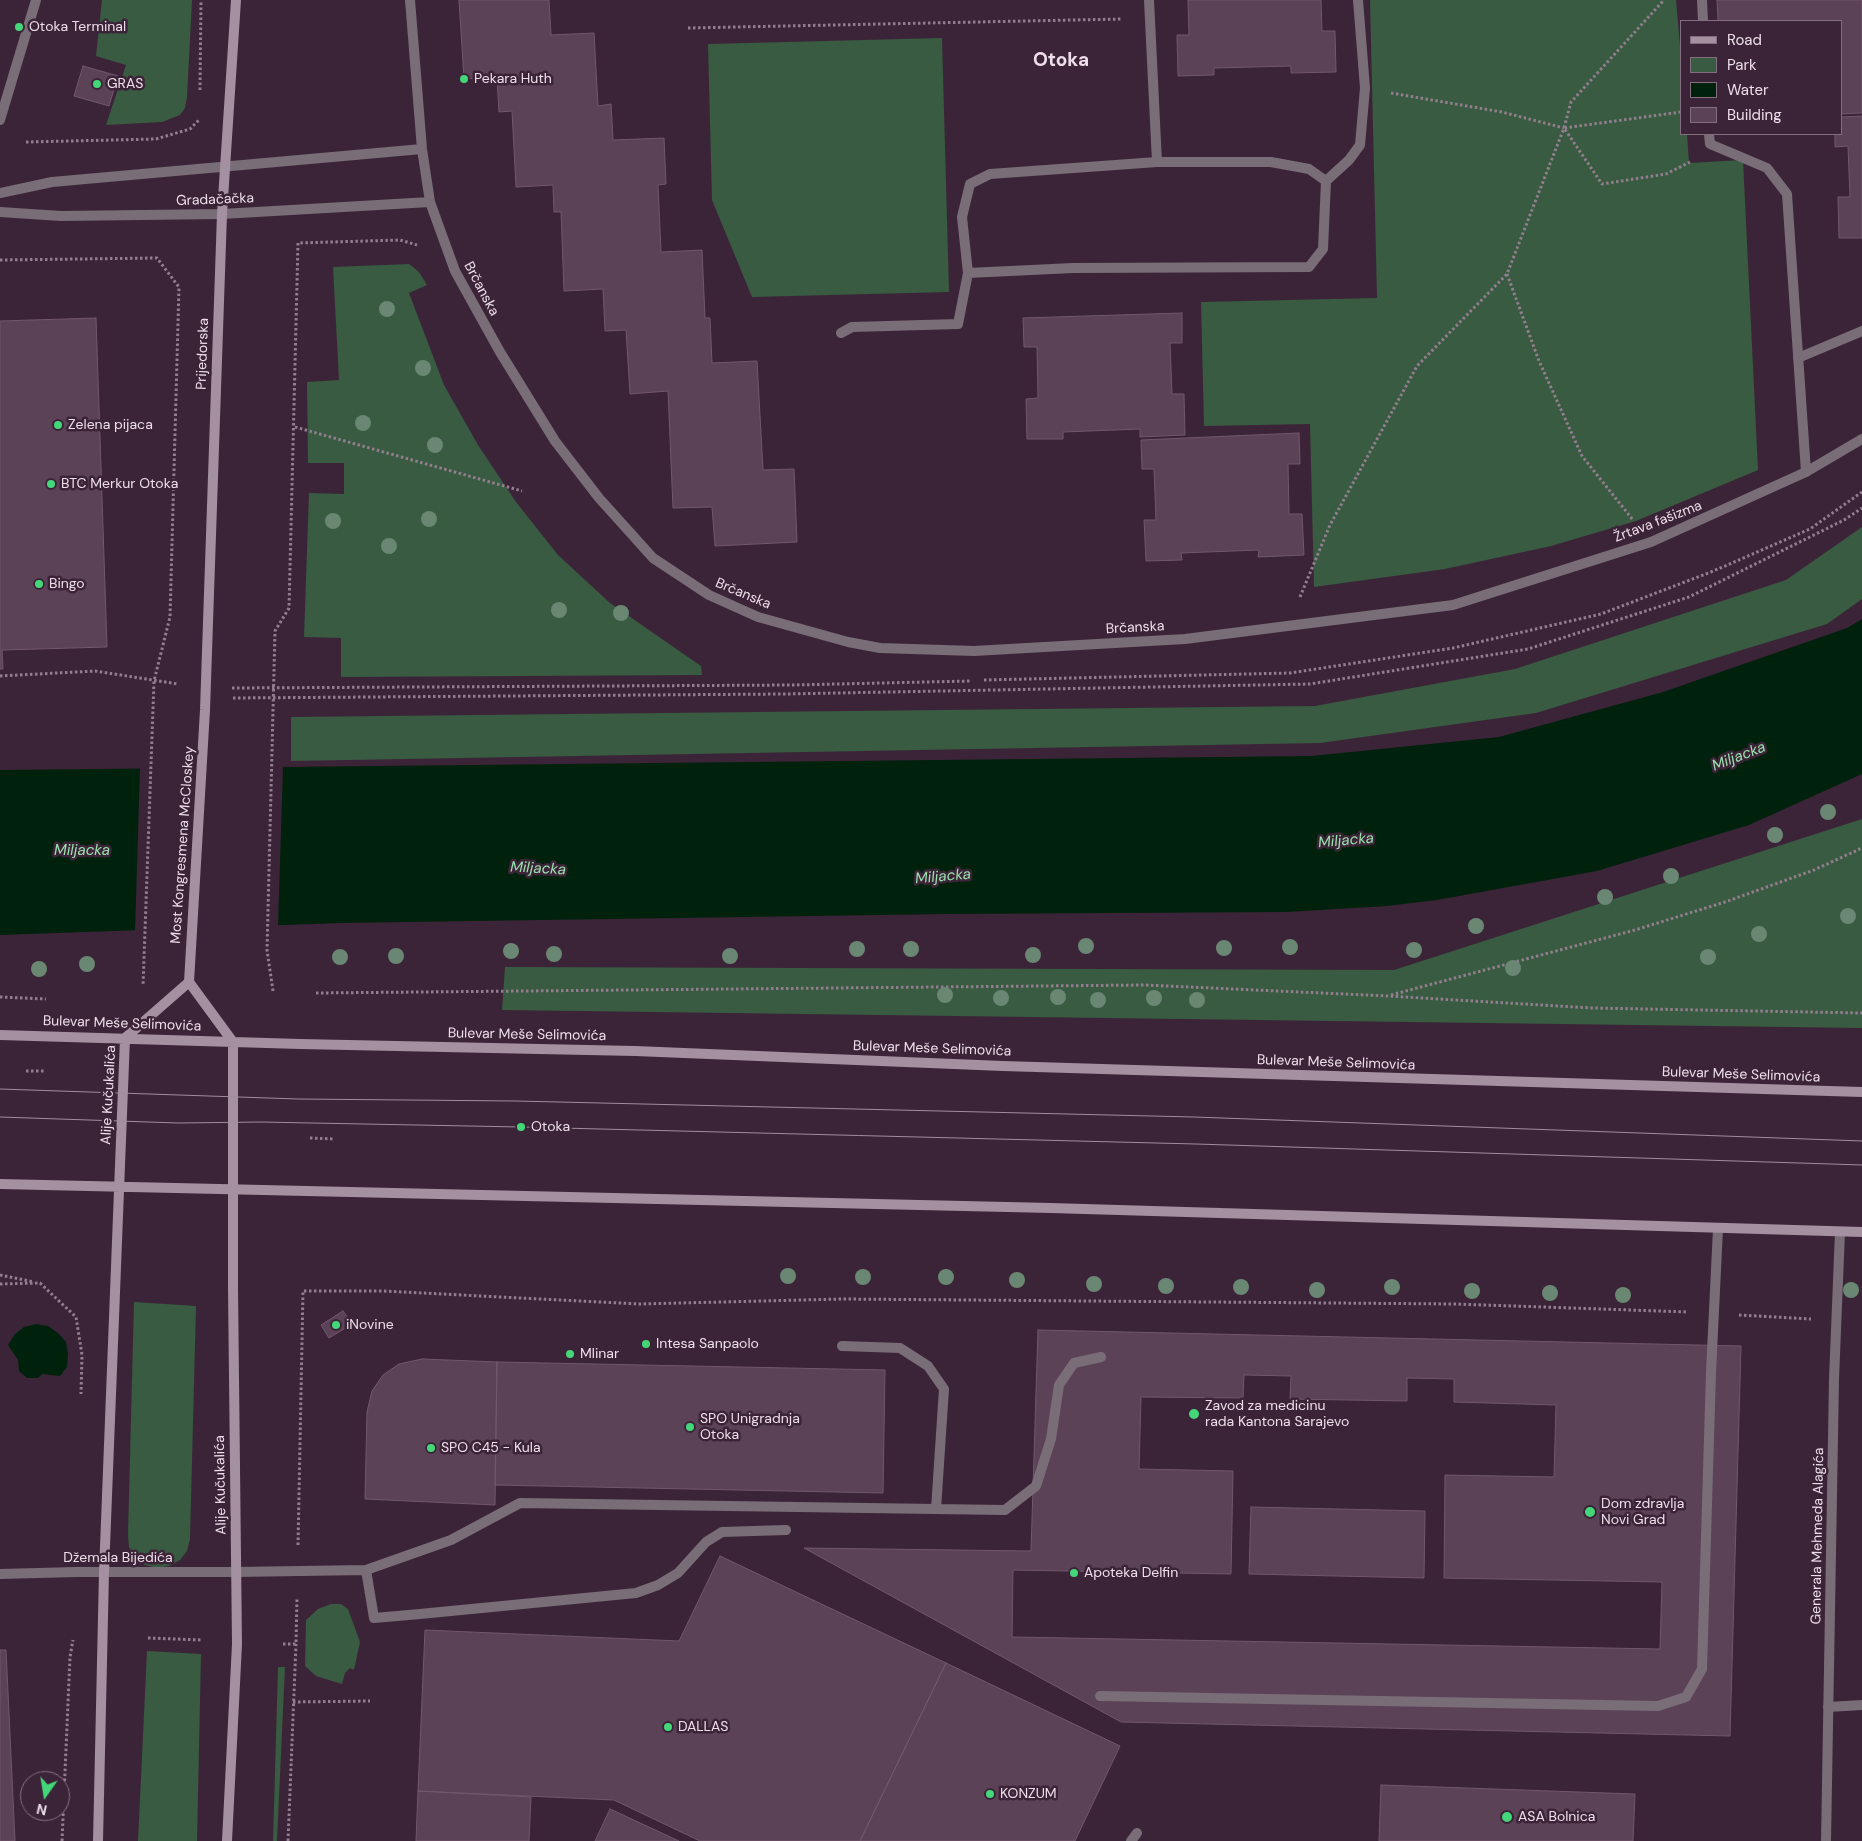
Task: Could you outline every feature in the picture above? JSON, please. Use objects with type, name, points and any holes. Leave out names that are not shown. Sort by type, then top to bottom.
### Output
[{"type":"main road","name":"Prijedorska","points":[[205,710],[222,214],[236,0]]},
{"type":"main road","name":"Most Kongresmena McCloskey","points":[[189,982],[205,710]]},
{"type":"main road","name":"Alije Kučukalića","points":[[98,1841],[104,1572],[118,1187],[126,1038],[189,982]]},
{"type":"main road","points":[[189,982],[234,1042]]},
{"type":"main road","name":"Bulevar Meše Selimovića","points":[[0,1035],[635,1052],[1013,1066],[1862,1092]]},
{"type":"main road","name":"Alije Kučukalića","points":[[227,1841],[237,1644],[233,1189],[234,1042]]},
{"type":"main road","points":[[0,1184],[1051,1208],[1862,1232]]},
{"type":"street","points":[[0,120],[36,0]]},
{"type":"street","name":"Brčanska","points":[[410,0],[422,149],[430,202],[455,270],[500,352],[555,441],[599,498],[653,558],[709,595],[758,617],[848,642],[880,648],[974,651],[1185,638],[1288,628],[1453,605]]},
{"type":"street","points":[[1149,0],[1158,162]]},
{"type":"street","points":[[968,273],[1073,268],[1309,267],[1323,249],[1326,181],[1349,160],[1360,145],[1365,88],[1358,0]]},
{"type":"street","points":[[1702,0],[1703,20]]},
{"type":"street","points":[[1709,139],[1767,168],[1787,194],[1806,472]]},
{"type":"street","points":[[0,192],[52,182],[422,149]]},
{"type":"street","points":[[841,333],[852,328],[958,324],[968,273],[962,217],[970,184],[990,174],[1158,162],[1271,162],[1309,169],[1326,181]]},
{"type":"street","name":"Gradačačka","points":[[0,212],[61,216],[222,214],[430,202]]},
{"type":"street","points":[[1798,358],[1862,331]]},
{"type":"street","name":"Žrtava fašizma","points":[[1453,605],[1651,542],[1806,472],[1862,439]]},
{"type":"street","points":[[1100,1696],[1658,1706],[1686,1697],[1702,1669],[1718,1229]]},
{"type":"street","name":"Generala Mehmeda Alagića","points":[[1826,1841],[1836,1321],[1840,1232]]},
{"type":"street","points":[[842,1346],[900,1348],[928,1366],[944,1389],[936,1509]]},
{"type":"street","name":"Džemala Bijedića","points":[[0,1574],[366,1570],[451,1540],[520,1503],[1006,1510],[1036,1486],[1051,1439],[1059,1385],[1074,1363],[1101,1357]]},
{"type":"street","points":[[366,1570],[374,1618],[440,1612],[636,1592],[658,1585],[678,1573],[706,1542],[722,1532],[786,1530]]},
{"type":"street","points":[[1828,1707],[1862,1705]]},
{"type":"path","points":[[200,100],[201,0]]},
{"type":"path","points":[[1288,628],[1330,525],[1417,366],[1507,274],[1564,128],[1572,102],[1664,0]]},
{"type":"path","points":[[688,28],[1150,18]]},
{"type":"path","points":[[1365,88],[1502,112],[1564,128],[1680,112]]},
{"type":"path","points":[[26,142],[156,139],[190,129],[200,120],[200,110]]},
{"type":"path","points":[[1564,128],[1602,184],[1666,174],[1689,163],[1709,139]]},
{"type":"path","points":[[273,991],[267,950],[275,708],[275,632],[288,608],[295,427],[298,243],[400,240],[417,245],[422,250]]},
{"type":"path","points":[[0,260],[156,258],[179,287],[170,617],[154,681],[143,988]]},
{"type":"path","points":[[1507,274],[1539,361],[1582,456],[1651,542]]},
{"type":"path","points":[[295,427],[522,491]]},
{"type":"path","points":[[1388,996],[1635,930],[1725,902],[1814,870],[1862,848]]},
{"type":"path","points":[[316,993],[1145,985],[1388,996],[1592,1008],[1862,1013]]},
{"type":"path","points":[[0,997],[46,999]]},
{"type":"path","points":[[26,1071],[45,1071]]},
{"type":"path","points":[[310,1138],[335,1139]]},
{"type":"path","points":[[0,1275],[40,1283],[76,1317],[82,1355],[81,1404]]},
{"type":"path","points":[[0,1284],[40,1283]]},
{"type":"path","points":[[288,1841],[296,1644],[303,1291],[382,1291],[640,1304],[843,1299],[1455,1304],[1714,1313],[1836,1321]]},
{"type":"path","points":[[62,1841],[70,1657],[75,1632]]},
{"type":"path","points":[[148,1638],[202,1640]]},
{"type":"path","points":[[282,1644],[296,1644]]},
{"type":"path","points":[[293,1702],[370,1701]]},
{"type":"green space","points":[[102,0],[192,0],[187,97],[185,108],[180,115],[162,122],[106,125],[126,65],[96,56]]},
{"type":"green space","points":[[1370,0],[1676,0],[1680,46],[1680,135],[1687,135],[1689,163],[1743,160],[1758,470],[1636,521],[1551,546],[1445,569],[1314,587],[1310,424],[1204,426],[1201,302],[1377,298]]},
{"type":"green space","points":[[942,38],[949,292],[752,297],[712,200],[708,44]]},
{"type":"green space","points":[[409,264],[419,272],[427,285],[409,293],[444,385],[478,445],[516,502],[558,555],[610,603],[701,666],[702,675],[341,677],[341,638],[304,637],[309,493],[344,494],[344,463],[308,463],[307,382],[339,380],[333,267]]},
{"type":"green space","points":[[1862,527],[1862,599],[1827,624],[1536,713],[1320,743],[291,761],[291,717],[1315,706],[1515,669],[1786,580]]},
{"type":"green space","points":[[1862,819],[1862,1028],[502,1010],[505,967],[1394,970]]},
{"type":"green space","points":[[134,1302],[196,1306],[190,1539],[187,1551],[180,1560],[169,1566],[157,1568],[145,1565],[135,1558],[129,1547]]},
{"type":"green space","points":[[331,1604],[341,1604],[348,1609],[360,1642],[354,1670],[350,1668],[345,1673],[342,1684],[316,1676],[305,1666],[306,1620],[318,1609]]},
{"type":"green space","points":[[147,1651],[201,1654],[197,1841],[138,1841]]},
{"type":"green space","points":[[278,1667],[285,1667],[277,1841],[273,1841]]},
{"type":"water","name":"Miljacka","points":[[1862,619],[1862,774],[1749,825],[1597,871],[1437,900],[1387,906],[1287,912],[947,914],[341,923],[0,935],[0,770],[1311,756],[1499,737],[1663,692],[1847,628]]},
{"type":"water","points":[[36,1324],[48,1326],[66,1342],[68,1354],[67,1367],[60,1376],[42,1374],[38,1378],[27,1378],[19,1371],[18,1360],[8,1345],[15,1334],[24,1327]]},
{"type":"pier","points":[[283,766],[278,927],[135,933],[140,768]]},
{"type":"building","points":[[459,0],[549,0],[551,35],[594,33],[598,106],[611,104],[613,140],[664,138],[666,184],[658,185],[661,252],[702,250],[705,318],[710,318],[712,363],[757,361],[763,470],[794,469],[797,542],[715,546],[712,507],[673,508],[668,391],[630,394],[626,330],[605,331],[603,289],[564,291],[561,212],[554,212],[553,185],[516,187],[512,111],[499,112],[497,77],[464,79]]},
{"type":"building","points":[[1188,0],[1321,0],[1322,31],[1335,31],[1336,72],[1291,73],[1291,66],[1214,68],[1214,75],[1178,76],[1177,35],[1189,35]]},
{"type":"building","points":[[1717,0],[1862,0],[1862,113],[1842,114],[1842,20],[1718,20]]},
{"type":"building","points":[[83,66],[118,76],[109,106],[74,96]]},
{"type":"building","points":[[1862,116],[1862,238],[1839,238],[1838,197],[1850,197],[1848,146],[1835,147],[1835,135],[1842,135],[1842,117]]},
{"type":"building","points":[[1182,313],[1182,343],[1170,343],[1172,394],[1184,394],[1185,435],[1140,437],[1140,429],[1063,432],[1063,439],[1027,439],[1026,399],[1038,398],[1037,347],[1024,347],[1023,318]]},
{"type":"building","name":"BTC Merkur Otoka","points":[[96,318],[107,647],[2,650],[3,669],[0,669],[0,321]]},
{"type":"building","points":[[1299,433],[1300,464],[1288,464],[1289,514],[1302,514],[1304,555],[1258,557],[1259,550],[1181,553],[1182,560],[1146,561],[1144,520],[1156,520],[1154,469],[1142,469],[1141,440]]},
{"type":"building","name":"iNovine","points":[[343,1311],[352,1324],[329,1338],[321,1325]]},
{"type":"building","name":"Dom zdravlja Novi Grad","points":[[1038,1330],[1741,1346],[1730,1736],[1121,1722],[804,1548],[1031,1551]],"holes":[[[1244,1375],[1291,1376],[1290,1399],[1407,1401],[1407,1378],[1454,1379],[1454,1402],[1556,1405],[1554,1477],[1445,1475],[1444,1578],[1662,1582],[1660,1649],[1012,1637],[1013,1570],[1231,1574],[1233,1471],[1139,1469],[1141,1397],[1243,1398]]]},
{"type":"building","name":"SPO C45 - Kula","points":[[422,1359],[497,1362],[495,1505],[365,1499],[367,1412],[372,1391],[383,1375],[399,1364]]},
{"type":"building","name":"SPO Unigradnja Otoka","points":[[497,1362],[885,1370],[883,1493],[495,1485]]},
{"type":"building","points":[[1251,1507],[1425,1511],[1424,1578],[1249,1574]]},
{"type":"building","name":"DALLAS","points":[[720,1556],[946,1663],[860,1841],[700,1841],[614,1800],[418,1791],[425,1630],[679,1641]]},
{"type":"building","points":[[0,1650],[6,1650],[15,1841],[0,1841]]},
{"type":"building","name":"KONZUM","points":[[946,1663],[1120,1746],[1075,1841],[860,1841]]},
{"type":"building","name":"ASA Bolnica","points":[[1381,1785],[1635,1794],[1633,1841],[1379,1841]]},
{"type":"building","points":[[418,1791],[531,1797],[529,1841],[416,1841]]},
{"type":"building","points":[[610,1809],[679,1841],[595,1841]]},
{"type":"tram line","points":[[0,1089],[298,1099],[516,1101],[1194,1117],[1862,1141]]},
{"type":"tram line","points":[[0,1117],[178,1123],[260,1122],[521,1127],[1196,1144],[1862,1165]]},
{"type":"place","name":"Otoka Terminal","points":[[19,27]]},
{"type":"place","name":"Pekara Huth","points":[[464,79]]},
{"type":"place","name":"GRAS","points":[[97,84]]},
{"type":"place","name":"Zelena pijaca","points":[[58,425]]},
{"type":"place","name":"BTC Merkur Otoka","points":[[51,484]]},
{"type":"place","name":"Bingo","points":[[39,584]]},
{"type":"place","name":"Otoka","points":[[521,1127]]},
{"type":"place","name":"iNovine","points":[[336,1325]]},
{"type":"place","name":"Intesa Sanpaolo","points":[[646,1344]]},
{"type":"place","name":"Mlinar","points":[[570,1354]]},
{"type":"place","name":"Zavod za medicinu rada Kantona Sarajevo","points":[[1194,1414]]},
{"type":"place","name":"SPO Unigradnja Otoka","points":[[690,1427]]},
{"type":"place","name":"SPO C45 - Kula","points":[[431,1448]]},
{"type":"place","name":"Dom zdravlja Novi Grad","points":[[1590,1512]]},
{"type":"place","name":"Apoteka Delfin","points":[[1074,1573]]},
{"type":"place","name":"DALLAS","points":[[668,1727]]},
{"type":"place","name":"KONZUM","points":[[990,1794]]},
{"type":"place","name":"ASA Bolnica","points":[[1507,1817]]},
{"type":"district","name":"Otoka","points":[[1061,61]]}]
